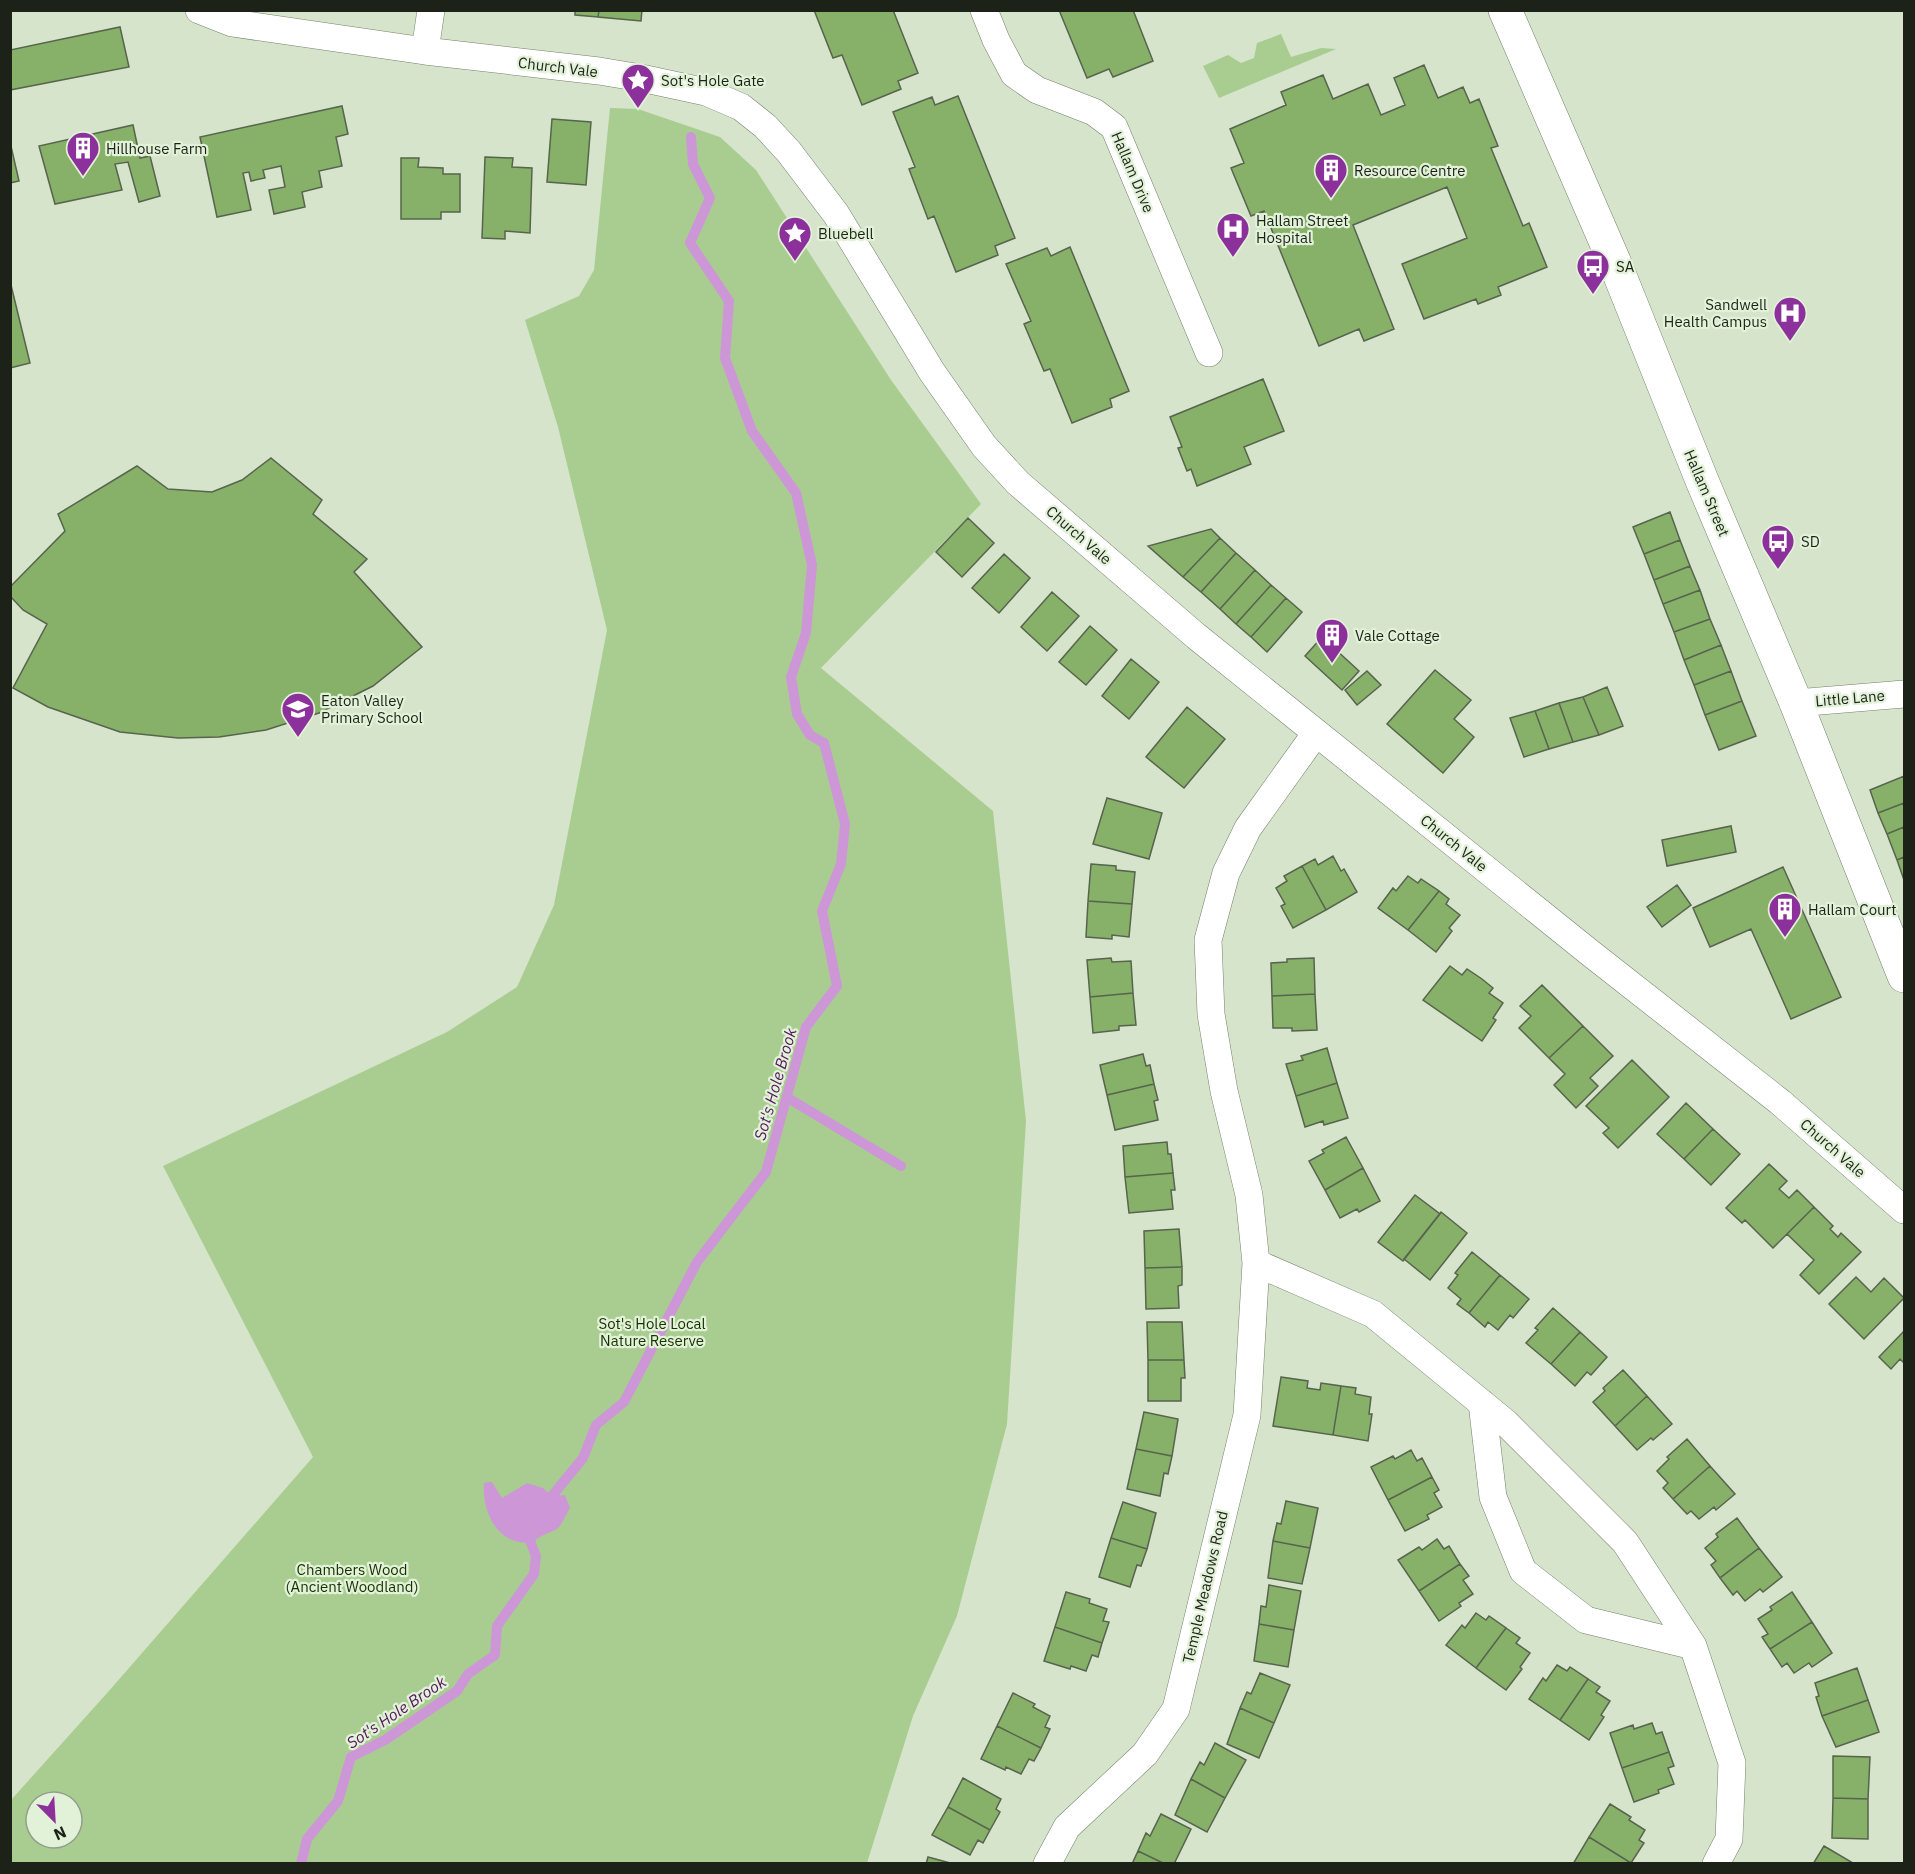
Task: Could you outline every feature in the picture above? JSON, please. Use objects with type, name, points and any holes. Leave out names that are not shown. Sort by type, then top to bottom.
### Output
[{"type":"street","name":"Church Vale","points":[[199,10],[232,23],[424,51],[641,78],[706,92],[741,107],[765,126],[789,152],[830,205],[932,372],[984,446],[1018,483],[1196,636],[1589,952],[1780,1102],[1905,1210]]},
{"type":"street","points":[[424,51],[431,10]]},
{"type":"street","name":"Hallam Drive","points":[[984,10],[996,40],[1014,74],[1037,90],[1094,112],[1114,127],[1209,353]]},
{"type":"street","name":"Hallam Street","points":[[1505,10],[1614,261],[1703,483],[1796,703],[1905,976]]},
{"type":"street","name":"Little Lane","points":[[1796,703],[1905,694]]},
{"type":"street","name":"Temple Meadows Road","points":[[1047,1863],[1067,1827],[1145,1754],[1176,1709],[1246,1415],[1256,1263],[1249,1195],[1224,1091],[1211,1014],[1208,940],[1226,873],[1248,828],[1316,733]]},
{"type":"street","points":[[1256,1263],[1373,1314],[1506,1423],[1625,1542],[1693,1647],[1732,1763],[1729,1839],[1716,1863]]},
{"type":"street","points":[[1482,1403],[1493,1497],[1522,1571],[1586,1620],[1693,1647]]},
{"type":"green space","points":[[1281,34],[1291,57],[1321,48],[1336,49],[1219,98],[1203,66],[1228,55],[1241,63],[1254,58],[1257,43]]},
{"type":"green space","name":"Sot's Hole Local Nature Reserve","points":[[610,108],[638,109],[720,137],[756,170],[891,380],[981,504],[821,668],[993,811],[1026,1121],[1007,1424],[957,1616],[913,1716],[867,1863],[11,1864],[11,1800],[313,1457],[163,1166],[447,1032],[517,987],[554,905],[607,630],[558,427],[525,320],[579,296],[594,270]]},
{"type":"shaded area","points":[[492,1482],[502,1498],[527,1483],[543,1488],[552,1496],[565,1495],[570,1508],[557,1529],[526,1542],[510,1539],[496,1527],[487,1511],[484,1483]]},
{"type":"building","points":[[563,10],[599,10],[598,17],[575,15],[575,11]]},
{"type":"building","points":[[599,10],[642,10],[641,21],[598,17]]},
{"type":"building","points":[[814,10],[893,10],[918,73],[898,81],[901,89],[862,105],[842,55],[833,58]]},
{"type":"building","points":[[1059,10],[1133,10],[1153,61],[1113,77],[1109,69],[1087,78]]},
{"type":"building","points":[[120,27],[129,67],[10,90],[10,50]]},
{"type":"building","name":"Resource Centre","points":[[1424,65],[1438,98],[1463,87],[1470,103],[1479,99],[1498,146],[1491,148],[1523,226],[1529,223],[1547,267],[1498,287],[1501,295],[1478,304],[1476,299],[1424,319],[1402,264],[1467,238],[1447,187],[1353,225],[1394,329],[1364,341],[1359,329],[1319,346],[1264,211],[1251,216],[1231,168],[1244,163],[1230,129],[1286,105],[1281,92],[1323,75],[1333,99],[1368,84],[1381,115],[1405,105],[1394,78]]},
{"type":"building","points":[[958,96],[1015,238],[995,246],[998,255],[956,272],[934,216],[928,219],[909,169],[915,167],[893,112],[932,97],[935,105]]},
{"type":"building","points":[[342,106],[348,134],[336,137],[342,166],[319,171],[322,187],[302,192],[305,207],[274,214],[269,190],[285,187],[281,166],[263,170],[265,178],[251,181],[249,172],[243,173],[251,210],[217,217],[200,137]]},
{"type":"building","points":[[552,119],[591,122],[586,185],[547,182]]},
{"type":"building","name":"Hillhouse Farm","points":[[133,125],[140,158],[150,156],[160,196],[139,202],[128,162],[115,164],[122,190],[55,204],[39,146]]},
{"type":"building","points":[[10,142],[19,181],[10,183]]},
{"type":"building","points":[[485,157],[513,158],[512,167],[532,168],[530,233],[505,231],[505,239],[482,238]]},
{"type":"building","points":[[401,158],[419,158],[418,167],[443,168],[443,174],[460,174],[460,212],[441,212],[441,219],[401,219]]},
{"type":"building","points":[[1070,247],[1129,391],[1110,399],[1112,407],[1072,423],[1050,369],[1044,371],[1024,324],[1031,321],[1006,264],[1047,248],[1051,256]]},
{"type":"building","points":[[10,281],[30,363],[10,368]]},
{"type":"building","points":[[1263,379],[1284,431],[1244,447],[1251,464],[1197,486],[1191,469],[1187,471],[1178,448],[1182,447],[1170,417]]},
{"type":"building","points":[[271,458],[322,500],[313,514],[367,559],[354,572],[422,647],[373,686],[319,713],[266,730],[219,737],[178,738],[120,732],[48,707],[13,688],[47,624],[23,610],[10,596],[10,587],[65,531],[58,514],[137,466],[168,489],[212,492],[242,480]]},
{"type":"building","points":[[1670,512],[1680,540],[1644,554],[1633,527]]},
{"type":"building","points":[[968,518],[994,543],[962,577],[936,552]]},
{"type":"building","points":[[1211,529],[1220,538],[1183,577],[1148,546]]},
{"type":"building","points":[[1220,538],[1236,553],[1201,592],[1183,577]]},
{"type":"building","points":[[1680,540],[1690,566],[1654,580],[1644,554]]},
{"type":"building","points":[[1236,553],[1255,570],[1220,609],[1201,592]]},
{"type":"building","points":[[1004,554],[1030,578],[999,613],[972,588]]},
{"type":"building","points":[[1690,566],[1700,590],[1663,604],[1654,580]]},
{"type":"building","points":[[1255,570],[1271,585],[1236,624],[1220,609]]},
{"type":"building","points":[[1271,585],[1286,598],[1251,637],[1236,624]]},
{"type":"building","points":[[1700,590],[1710,619],[1674,632],[1663,604]]},
{"type":"building","points":[[1052,592],[1079,616],[1047,651],[1021,627]]},
{"type":"building","points":[[1286,598],[1302,612],[1267,652],[1251,637]]},
{"type":"building","points":[[1710,619],[1721,645],[1684,660],[1674,632]]},
{"type":"building","points":[[1090,626],[1117,650],[1086,685],[1059,662]]},
{"type":"building","name":"Vale Cottage","points":[[1322,637],[1359,671],[1342,690],[1305,656]]},
{"type":"building","points":[[1721,645],[1731,671],[1694,685],[1684,660]]},
{"type":"building","points":[[1131,659],[1159,682],[1129,719],[1102,696]]},
{"type":"building","points":[[1435,670],[1471,700],[1454,719],[1474,737],[1443,773],[1387,724]]},
{"type":"building","points":[[1367,671],[1381,685],[1357,705],[1345,690]]},
{"type":"building","points":[[1731,671],[1742,701],[1705,715],[1694,685]]},
{"type":"building","points":[[1607,687],[1623,726],[1599,735],[1583,697]]},
{"type":"building","points":[[1583,697],[1599,735],[1573,742],[1559,703]]},
{"type":"building","points":[[1742,701],[1756,736],[1719,750],[1705,715]]},
{"type":"building","points":[[1559,703],[1573,742],[1549,749],[1535,711]]},
{"type":"building","points":[[1187,707],[1225,739],[1184,788],[1146,757]]},
{"type":"building","points":[[1535,711],[1549,749],[1524,757],[1510,718]]},
{"type":"building","points":[[1904,776],[1904,803],[1878,813],[1870,790]]},
{"type":"building","points":[[1107,798],[1162,813],[1149,859],[1093,844]]},
{"type":"building","points":[[1904,803],[1904,827],[1887,834],[1878,813]]},
{"type":"building","points":[[1731,826],[1736,852],[1667,866],[1662,840]]},
{"type":"building","points":[[1904,827],[1904,857],[1897,860],[1887,834]]},
{"type":"building","points":[[1333,856],[1341,871],[1344,869],[1357,892],[1326,910],[1302,866],[1315,859],[1318,865]]},
{"type":"building","points":[[1904,857],[1904,880],[1897,860]]},
{"type":"building","points":[[1091,864],[1116,866],[1116,870],[1135,872],[1132,904],[1088,901]]},
{"type":"building","points":[[1302,866],[1326,910],[1293,928],[1281,906],[1285,904],[1276,888],[1287,881],[1284,876]]},
{"type":"building","name":"Hallam Court","points":[[1783,867],[1841,997],[1791,1019],[1751,929],[1710,947],[1693,908]]},
{"type":"building","points":[[1408,876],[1418,883],[1421,879],[1439,891],[1408,930],[1378,908],[1393,888],[1396,891]]},
{"type":"building","points":[[1677,885],[1691,905],[1662,927],[1647,907]]},
{"type":"building","points":[[1439,891],[1449,899],[1446,904],[1460,915],[1449,928],[1452,931],[1436,952],[1408,930]]},
{"type":"building","points":[[1088,901],[1132,904],[1129,937],[1112,935],[1112,939],[1086,937]]},
{"type":"building","points":[[1111,958],[1112,962],[1131,961],[1133,993],[1090,997],[1087,960]]},
{"type":"building","points":[[1314,958],[1315,994],[1272,996],[1271,963],[1287,962],[1287,959]]},
{"type":"building","points":[[1450,966],[1462,975],[1467,969],[1482,979],[1493,988],[1489,993],[1503,1003],[1493,1018],[1496,1020],[1482,1041],[1423,1000]]},
{"type":"building","points":[[1542,985],[1583,1026],[1549,1058],[1519,1028],[1531,1016],[1520,1006]]},
{"type":"building","points":[[1133,993],[1136,1025],[1119,1026],[1119,1030],[1093,1033],[1090,997]]},
{"type":"building","points":[[1315,994],[1317,1030],[1292,1031],[1292,1028],[1273,1028],[1272,996]]},
{"type":"building","points":[[1583,1026],[1613,1056],[1590,1078],[1598,1086],[1576,1108],[1554,1085],[1565,1074],[1549,1058]]},
{"type":"building","points":[[1327,1048],[1337,1083],[1296,1096],[1286,1064],[1303,1060],[1301,1056]]},
{"type":"building","points":[[1143,1054],[1146,1066],[1150,1065],[1154,1084],[1107,1095],[1100,1065]]},
{"type":"building","points":[[1632,1060],[1669,1097],[1618,1148],[1603,1133],[1609,1128],[1586,1106]]},
{"type":"building","points":[[1337,1083],[1348,1118],[1324,1125],[1323,1121],[1305,1127],[1296,1096]]},
{"type":"building","points":[[1154,1084],[1158,1100],[1154,1101],[1158,1120],[1115,1130],[1107,1095]]},
{"type":"building","points":[[1686,1103],[1713,1129],[1684,1159],[1657,1134]]},
{"type":"building","points":[[1713,1129],[1740,1154],[1711,1185],[1684,1159]]},
{"type":"building","points":[[1346,1137],[1363,1168],[1325,1190],[1309,1161],[1324,1153],[1322,1150]]},
{"type":"building","points":[[1167,1142],[1173,1173],[1125,1177],[1123,1146]]},
{"type":"building","points":[[1769,1164],[1787,1181],[1779,1189],[1789,1198],[1797,1190],[1814,1207],[1773,1248],[1745,1220],[1742,1223],[1726,1208]]},
{"type":"building","points":[[1363,1168],[1380,1201],[1359,1212],[1357,1209],[1340,1218],[1325,1190]]},
{"type":"building","points":[[1173,1173],[1175,1190],[1171,1190],[1173,1209],[1129,1213],[1125,1177]]},
{"type":"building","points":[[1415,1195],[1440,1214],[1403,1261],[1378,1242]]},
{"type":"building","points":[[1814,1207],[1833,1226],[1830,1229],[1838,1237],[1841,1233],[1861,1252],[1819,1294],[1800,1275],[1814,1260],[1787,1234]]},
{"type":"building","points":[[1441,1212],[1467,1233],[1430,1280],[1404,1259]]},
{"type":"building","points":[[1179,1229],[1182,1267],[1145,1268],[1144,1231]]},
{"type":"building","points":[[1472,1252],[1500,1275],[1469,1313],[1457,1304],[1461,1299],[1448,1288],[1458,1275],[1455,1273]]},
{"type":"building","points":[[1182,1267],[1182,1285],[1178,1286],[1179,1308],[1146,1309],[1145,1268]]},
{"type":"building","points":[[1500,1275],[1529,1299],[1513,1318],[1510,1315],[1498,1330],[1488,1322],[1485,1327],[1469,1313]]},
{"type":"building","points":[[1856,1277],[1871,1292],[1884,1278],[1904,1298],[1864,1339],[1829,1304]]},
{"type":"building","points":[[1553,1308],[1580,1332],[1551,1364],[1526,1343],[1538,1330],[1535,1328]]},
{"type":"building","points":[[1147,1322],[1182,1322],[1184,1360],[1148,1360]]},
{"type":"building","points":[[1904,1331],[1904,1363],[1900,1359],[1891,1369],[1879,1357]]},
{"type":"building","points":[[1580,1332],[1607,1357],[1591,1375],[1587,1372],[1575,1386],[1551,1364]]},
{"type":"building","points":[[1148,1360],[1184,1360],[1185,1378],[1181,1378],[1181,1401],[1148,1401]]},
{"type":"building","points":[[1623,1370],[1647,1396],[1615,1426],[1593,1402],[1605,1391],[1603,1388]]},
{"type":"building","points":[[1281,1377],[1308,1381],[1307,1388],[1320,1390],[1321,1383],[1341,1386],[1333,1435],[1273,1426]]},
{"type":"building","points":[[1341,1386],[1356,1388],[1355,1394],[1371,1397],[1369,1414],[1372,1414],[1368,1441],[1333,1435]]},
{"type":"building","points":[[1647,1396],[1672,1424],[1637,1450],[1615,1426]]},
{"type":"building","points":[[1144,1412],[1178,1419],[1172,1456],[1136,1449]]},
{"type":"building","points":[[1687,1439],[1710,1466],[1673,1499],[1663,1488],[1668,1483],[1657,1471],[1669,1459],[1667,1457]]},
{"type":"building","points":[[1136,1449],[1172,1456],[1168,1474],[1164,1473],[1160,1496],[1127,1489]]},
{"type":"building","points":[[1411,1450],[1417,1461],[1422,1458],[1432,1477],[1388,1500],[1371,1467],[1393,1456],[1395,1459]]},
{"type":"building","points":[[1710,1466],[1735,1494],[1716,1510],[1714,1507],[1699,1519],[1691,1511],[1687,1514],[1673,1499]]},
{"type":"building","points":[[1432,1477],[1439,1490],[1434,1493],[1442,1507],[1427,1515],[1429,1519],[1405,1531],[1388,1500]]},
{"type":"building","points":[[1286,1501],[1318,1508],[1310,1548],[1273,1541],[1277,1523],[1281,1524]]},
{"type":"building","points":[[1123,1502],[1156,1513],[1147,1549],[1111,1538]]},
{"type":"building","points":[[1737,1518],[1759,1548],[1720,1578],[1711,1565],[1716,1561],[1705,1548],[1718,1537],[1716,1534]]},
{"type":"building","points":[[1111,1538],[1147,1549],[1141,1566],[1137,1565],[1130,1587],[1099,1577]]},
{"type":"building","points":[[1437,1539],[1444,1549],[1449,1546],[1460,1564],[1419,1591],[1398,1560],[1419,1547],[1422,1550]]},
{"type":"building","points":[[1273,1541],[1310,1548],[1302,1584],[1268,1578]]},
{"type":"building","points":[[1759,1548],[1782,1577],[1763,1592],[1760,1589],[1745,1601],[1737,1591],[1733,1595],[1720,1578]]},
{"type":"building","points":[[1460,1564],[1469,1576],[1463,1580],[1473,1594],[1459,1603],[1461,1606],[1439,1621],[1419,1591]]},
{"type":"building","points":[[1269,1585],[1301,1591],[1294,1630],[1259,1624],[1261,1606],[1266,1607]]},
{"type":"building","points":[[1066,1592],[1090,1599],[1089,1603],[1107,1609],[1103,1621],[1109,1622],[1102,1643],[1055,1627]]},
{"type":"building","points":[[1792,1592],[1812,1622],[1770,1649],[1762,1637],[1768,1634],[1758,1619],[1772,1610],[1770,1607]]},
{"type":"building","points":[[1476,1613],[1486,1620],[1489,1616],[1506,1628],[1476,1668],[1446,1645],[1462,1625],[1465,1628]]},
{"type":"building","points":[[1812,1622],[1832,1653],[1812,1667],[1809,1663],[1794,1673],[1787,1663],[1782,1667],[1770,1649]]},
{"type":"building","points":[[1259,1624],[1294,1630],[1288,1667],[1254,1661]]},
{"type":"building","points":[[1055,1627],[1102,1643],[1098,1657],[1092,1655],[1086,1671],[1044,1661]]},
{"type":"building","points":[[1506,1628],[1520,1638],[1516,1643],[1530,1653],[1520,1667],[1522,1669],[1506,1690],[1476,1668]]},
{"type":"building","points":[[1557,1665],[1567,1671],[1570,1667],[1588,1679],[1560,1720],[1529,1699],[1543,1678],[1546,1681]]},
{"type":"building","points":[[1857,1668],[1868,1700],[1822,1716],[1816,1697],[1819,1696],[1815,1683]]},
{"type":"building","points":[[1260,1673],[1290,1685],[1274,1723],[1240,1708],[1247,1692],[1251,1694]]},
{"type":"building","points":[[1588,1679],[1600,1687],[1596,1692],[1610,1701],[1601,1715],[1604,1717],[1589,1740],[1560,1720]]},
{"type":"building","points":[[1013,1693],[1035,1704],[1033,1707],[1050,1716],[1045,1727],[1050,1729],[1041,1748],[997,1726]]},
{"type":"building","points":[[1868,1700],[1879,1732],[1836,1747],[1822,1716]]},
{"type":"building","points":[[1240,1708],[1274,1723],[1259,1758],[1227,1744]]},
{"type":"building","points":[[1652,1723],[1656,1734],[1662,1732],[1669,1752],[1622,1768],[1610,1733],[1633,1725],[1634,1729]]},
{"type":"building","points":[[997,1726],[1041,1748],[1034,1761],[1029,1759],[1021,1774],[1006,1767],[1005,1770],[981,1759]]},
{"type":"building","points":[[1215,1743],[1246,1760],[1225,1798],[1191,1779],[1200,1762],[1204,1765]]},
{"type":"building","points":[[1669,1752],[1674,1766],[1668,1768],[1674,1784],[1658,1790],[1659,1793],[1634,1802],[1622,1768]]},
{"type":"building","points":[[1833,1756],[1870,1757],[1868,1799],[1833,1798]]},
{"type":"building","points":[[963,1778],[1001,1799],[996,1809],[1000,1812],[990,1830],[948,1807]]},
{"type":"building","points":[[1191,1779],[1225,1798],[1207,1832],[1175,1815]]},
{"type":"building","points":[[1833,1798],[1868,1799],[1868,1839],[1832,1838]]},
{"type":"building","points":[[1610,1804],[1631,1817],[1629,1820],[1645,1830],[1639,1840],[1644,1843],[1631,1863],[1589,1837]]},
{"type":"building","points":[[948,1807],[990,1830],[983,1843],[978,1840],[970,1855],[932,1835]]},
{"type":"building","points":[[1161,1814],[1191,1829],[1174,1864],[1165,1864],[1138,1851],[1146,1833],[1150,1836]]},
{"type":"building","points":[[1589,1837],[1631,1863],[1631,1864],[1573,1864]]},
{"type":"building","points":[[1824,1846],[1853,1863],[1813,1864]]},
{"type":"building","points":[[1138,1851],[1165,1864],[1132,1864]]},
{"type":"building","points":[[928,1857],[954,1864],[926,1864]]},
{"type":"waterway","name":"Sot's Hole Brook","points":[[546,1508],[552,1496],[583,1458],[596,1425],[624,1402],[697,1262],[766,1172],[806,1027],[837,986],[822,911],[841,864],[845,824],[824,743],[810,735],[797,714],[791,677],[806,633],[812,565],[796,493],[752,431],[725,358],[729,301],[690,243],[710,198],[693,164],[691,137]]},
{"type":"waterway","points":[[788,1098],[901,1166]]},
{"type":"waterway","name":"Sot's Hole Brook","points":[[301,1864],[307,1839],[338,1801],[351,1757],[385,1740],[457,1691],[468,1674],[495,1655],[497,1626],[534,1574],[536,1556],[530,1541],[535,1530]]},
{"type":"place","name":"Sot's Hole Gate","points":[[638,109]]},
{"type":"place","name":"Hillhouse Farm","points":[[83,177]]},
{"type":"place","name":"Resource Centre","points":[[1331,199]]},
{"type":"place","name":"Hallam Street Hospital","points":[[1233,258]]},
{"type":"place","name":"Bluebell","points":[[795,262]]},
{"type":"place","name":"SA","points":[[1593,295]]},
{"type":"place","name":"Sandwell Health Campus","points":[[1790,342]]},
{"type":"place","name":"SD","points":[[1778,570]]},
{"type":"place","name":"Vale Cottage","points":[[1332,664]]},
{"type":"place","name":"Eaton Valley Primary School","points":[[298,738]]},
{"type":"place","name":"Hallam Court","points":[[1785,938]]},
{"type":"park label","name":"Chambers Wood (Ancient Woodland)","points":[[352,1578]]}]
